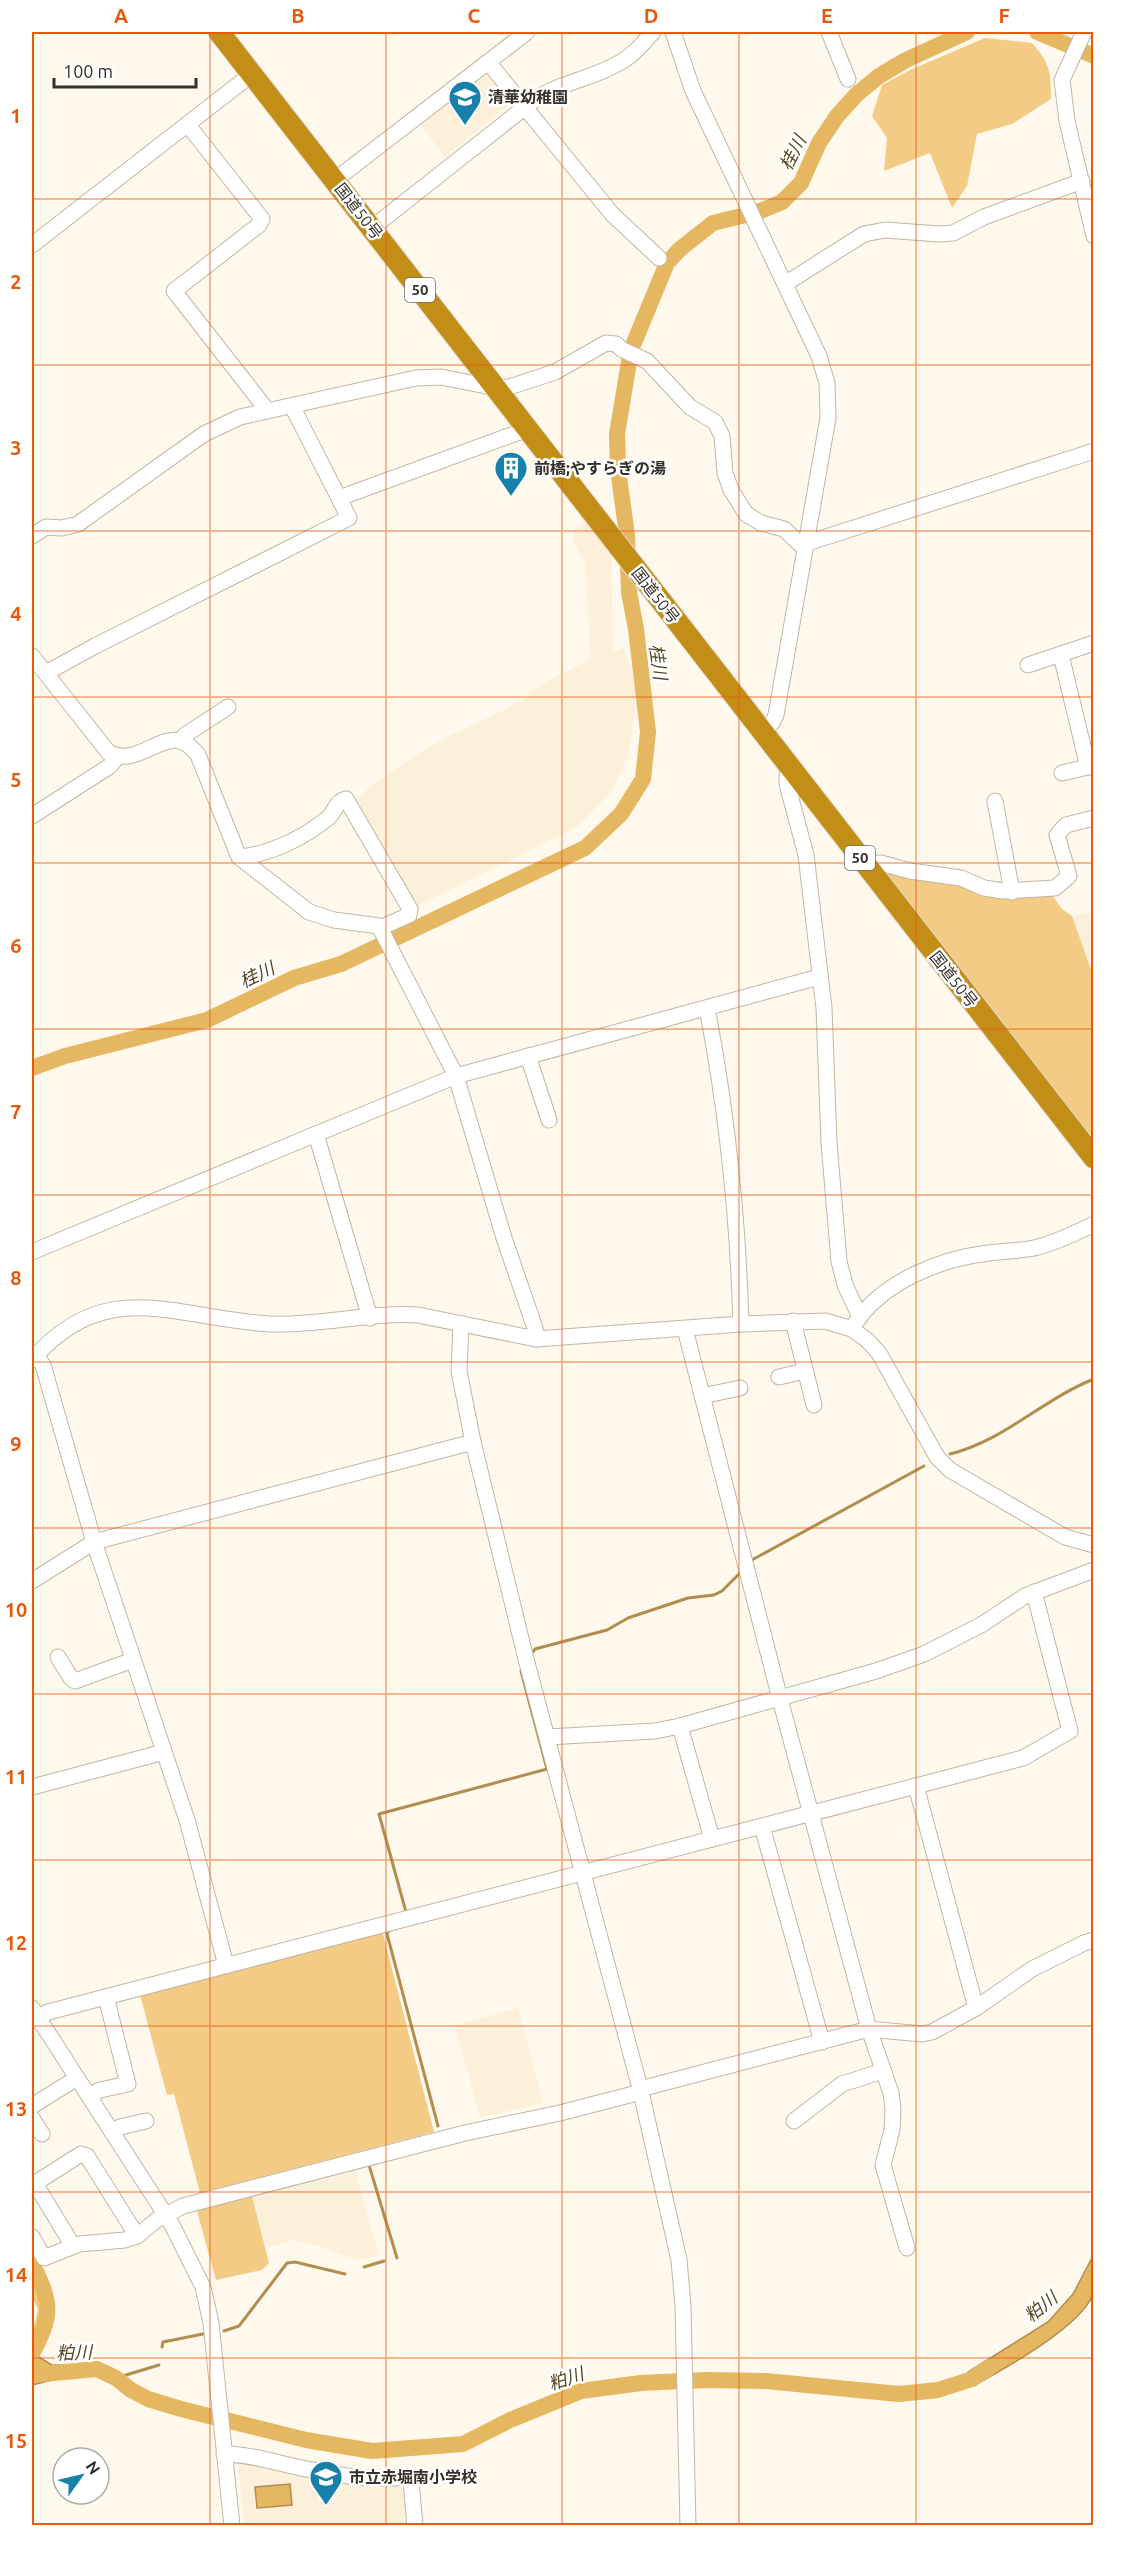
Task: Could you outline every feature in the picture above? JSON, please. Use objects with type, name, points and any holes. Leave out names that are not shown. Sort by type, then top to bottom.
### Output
[{"type":"highway","name":"国道50号","points":[[219,32],[1094,1158]]},
{"type":"street","points":[[335,180],[527,32]]},
{"type":"street","points":[[372,228],[523,107],[550,89],[619,63],[636,50],[653,32]]},
{"type":"street","points":[[673,32],[693,91],[819,356],[827,382],[828,418],[776,715],[772,723],[762,732]]},
{"type":"street","points":[[829,32],[848,79]]},
{"type":"street","points":[[1083,34],[1062,80],[1067,121],[1094,236]]},
{"type":"street","points":[[488,62],[616,219],[659,258]]},
{"type":"street","points":[[32,245],[252,74]]},
{"type":"street","points":[[188,125],[262,219],[259,225],[174,291],[267,410]]},
{"type":"street","points":[[785,284],[864,234],[885,230],[953,233],[984,217],[1082,181]]},
{"type":"street","points":[[32,536],[46,527],[62,528],[78,524],[204,434],[240,417],[416,378],[441,377],[496,388],[555,372],[606,343],[616,344],[626,352],[645,360],[690,406],[715,422],[722,436],[725,473],[731,490],[746,514],[761,523],[784,530],[801,545],[1094,451]]},
{"type":"street","points":[[46,673],[349,518],[292,406]]},
{"type":"street","points":[[339,498],[528,429]]},
{"type":"street","points":[[1028,665],[1094,643]]},
{"type":"street","points":[[1061,655],[1091,766],[1062,773]]},
{"type":"street","points":[[32,656],[109,753],[128,756],[163,741],[181,741],[187,744],[198,755],[239,857],[309,912],[382,931],[456,1076],[504,1238],[535,1328],[536,1339]]},
{"type":"street","points":[[181,741],[184,735],[228,707]]},
{"type":"street","points":[[32,816],[110,766],[118,756]]},
{"type":"street","points":[[792,770],[787,776],[787,784],[806,855],[824,1008],[829,1143],[839,1261],[856,1323],[879,1353],[921,1429],[943,1463],[1065,1537],[1094,1545]]},
{"type":"street","points":[[239,857],[272,849],[301,836],[326,820],[339,803],[346,799],[410,909],[409,915],[382,931]]},
{"type":"street","points":[[995,801],[1012,892]]},
{"type":"street","points":[[865,864],[881,863],[910,871],[961,878],[984,888],[1012,892],[1055,888],[1069,876],[1057,835],[1066,825],[1094,818]]},
{"type":"street","points":[[32,1252],[456,1076],[819,977]]},
{"type":"street","points":[[706,1008],[730,1162],[738,1244],[741,1324]]},
{"type":"street","points":[[528,1056],[549,1120]]},
{"type":"street","points":[[316,1134],[370,1318]]},
{"type":"street","points":[[856,1323],[876,1301],[906,1279],[938,1265],[968,1257],[1054,1243],[1094,1224]]},
{"type":"street","points":[[226,1965],[189,1829],[94,1542],[43,1365],[34,1358],[64,1329],[92,1314],[117,1308],[153,1308],[270,1324],[319,1324],[410,1315],[434,1317],[536,1339],[793,1321],[856,1323]]},
{"type":"street","points":[[793,1321],[814,1405]]},
{"type":"street","points":[[461,1324],[459,1371],[473,1442],[547,1737],[640,2091],[679,2260],[688,2526]]},
{"type":"street","points":[[685,1329],[811,1814],[869,2029],[891,2093],[893,2120],[891,2142],[883,2165],[907,2248]]},
{"type":"street","points":[[779,1377],[805,1371]]},
{"type":"street","points":[[702,1396],[740,1388]]},
{"type":"street","points":[[32,1581],[94,1542],[473,1442]]},
{"type":"street","points":[[547,1737],[655,1731],[680,1726],[876,1671],[924,1654],[981,1625],[1014,1601],[1094,1570]]},
{"type":"street","points":[[232,2526],[211,2323],[203,2287],[191,2259],[165,2215],[89,2096],[33,2015],[1023,1758],[1070,1731],[1035,1592]]},
{"type":"street","points":[[58,1657],[75,1681],[134,1660]]},
{"type":"street","points":[[680,1726],[712,1839]]},
{"type":"street","points":[[32,1787],[164,1752]]},
{"type":"street","points":[[916,1786],[976,2008]]},
{"type":"street","points":[[762,1826],[822,2042]]},
{"type":"street","points":[[32,2237],[44,2258],[73,2246],[125,2240],[137,2236],[165,2215],[183,2206],[465,2133],[569,2111],[869,2029],[922,2034],[932,2032],[976,2008],[1032,1969],[1094,1940]]},
{"type":"street","points":[[89,2096],[100,2090],[128,2084],[106,1997]]},
{"type":"street","points":[[794,2121],[842,2084],[883,2071]]},
{"type":"street","points":[[32,2106],[77,2078]]},
{"type":"street","points":[[32,2118],[42,2134]]},
{"type":"street","points":[[112,2132],[120,2127],[146,2121]]},
{"type":"street","points":[[73,2246],[39,2190],[37,2182],[81,2154],[87,2156],[137,2236]]},
{"type":"street","points":[[224,2449],[341,2476],[378,2479],[406,2477],[411,2481],[415,2526]]},
{"type":"shaded area","points":[[985,38],[1032,43],[1046,63],[1051,82],[1051,99],[1012,124],[977,134],[967,186],[952,208],[930,153],[884,171],[887,138],[872,116],[882,85],[910,70]]},
{"type":"shaded area","points":[[488,69],[515,100],[445,157],[419,123]]},
{"type":"shaded area","points":[[586,519],[611,548],[613,653],[624,648],[634,679],[636,700],[628,756],[612,791],[578,826],[414,908],[352,803],[370,787],[420,753],[528,697],[527,694],[547,681],[591,659],[585,563],[573,542],[575,530]]},
{"type":"shaded area","points":[[879,869],[1052,895],[1062,909],[1072,916],[1093,975],[1093,1137],[1077,1123]]},
{"type":"shaded area","points":[[1093,912],[1093,975],[1072,916]]},
{"type":"shaded area","points":[[382,1930],[434,2132],[200,2193],[174,2094],[167,2095],[140,1995]]},
{"type":"shaded area","points":[[518,2008],[543,2103],[480,2118],[455,2025]]},
{"type":"shaded area","points":[[355,2171],[379,2256],[357,2260],[293,2240],[266,2248],[252,2196]]},
{"type":"shaded area","points":[[252,2196],[269,2263],[262,2270],[216,2280],[197,2211]]},
{"type":"shaded area","points":[[1093,2256],[1095,2285],[1086,2306],[1041,2346],[975,2385],[968,2372],[1048,2322],[1073,2294]]},
{"type":"shaded area","points":[[32,2276],[39,2291],[44,2312],[36,2333],[32,2333],[38,2310],[32,2296]]},
{"type":"shaded area","points":[[32,2353],[52,2365],[80,2365],[97,2369],[32,2385]]},
{"type":"shaded area","name":"市立赤堀南小学校","points":[[238,2461],[301,2475],[403,2483],[408,2487],[412,2525],[244,2525]]},
{"type":"shaded area","points":[[290,2484],[292,2505],[257,2508],[255,2487]]},
{"type":"waterway","name":"桂川","points":[[32,1068],[65,1056],[207,1020],[294,978],[341,964],[585,848],[621,814],[643,779],[648,732],[636,629],[629,592],[627,535],[618,469],[617,434],[631,350],[667,263],[680,249],[713,223],[758,212],[782,202],[801,183],[819,143],[837,116],[857,94],[879,76],[906,60],[967,32]]},
{"type":"waterway","name":"桂川","points":[[1037,32],[1094,56]]},
{"type":"waterway","points":[[950,1454],[988,1440],[1075,1387],[1094,1379]]},
{"type":"waterway","points":[[750,1561],[924,1466]]},
{"type":"waterway","points":[[533,1652],[535,1649],[607,1630],[628,1618],[688,1598],[714,1595],[722,1591],[742,1571]]},
{"type":"waterway","points":[[406,1912],[379,1814],[547,1769],[521,1671]]},
{"type":"waterway","points":[[390,1929],[387,1934],[438,2126]]},
{"type":"waterway","points":[[372,2164],[369,2165],[397,2258]]},
{"type":"waterway","points":[[364,2267],[384,2261]]},
{"type":"waterway","points":[[224,2331],[239,2326],[287,2263],[295,2262],[345,2274]]},
{"type":"waterway","name":"桂川","points":[[32,2263],[43,2289],[47,2309],[44,2329],[32,2354]]},
{"type":"waterway","points":[[162,2347],[163,2342],[203,2334]]},
{"type":"waterway","points":[[116,2378],[159,2365]]},
{"type":"waterway","name":"粕川","points":[[32,2375],[97,2369],[116,2378],[131,2390],[148,2399],[181,2409],[306,2440],[372,2451],[463,2444],[510,2420],[581,2391],[641,2383],[706,2380],[766,2381],[899,2394],[938,2390],[972,2379],[990,2367]]},
{"type":"place","name":"清華幼稚園","points":[[465,126]]},
{"type":"place","name":"前橋;やすらぎの湯","points":[[511,497]]},
{"type":"place","name":"市立赤堀南小学校","points":[[326,2506]]}]
